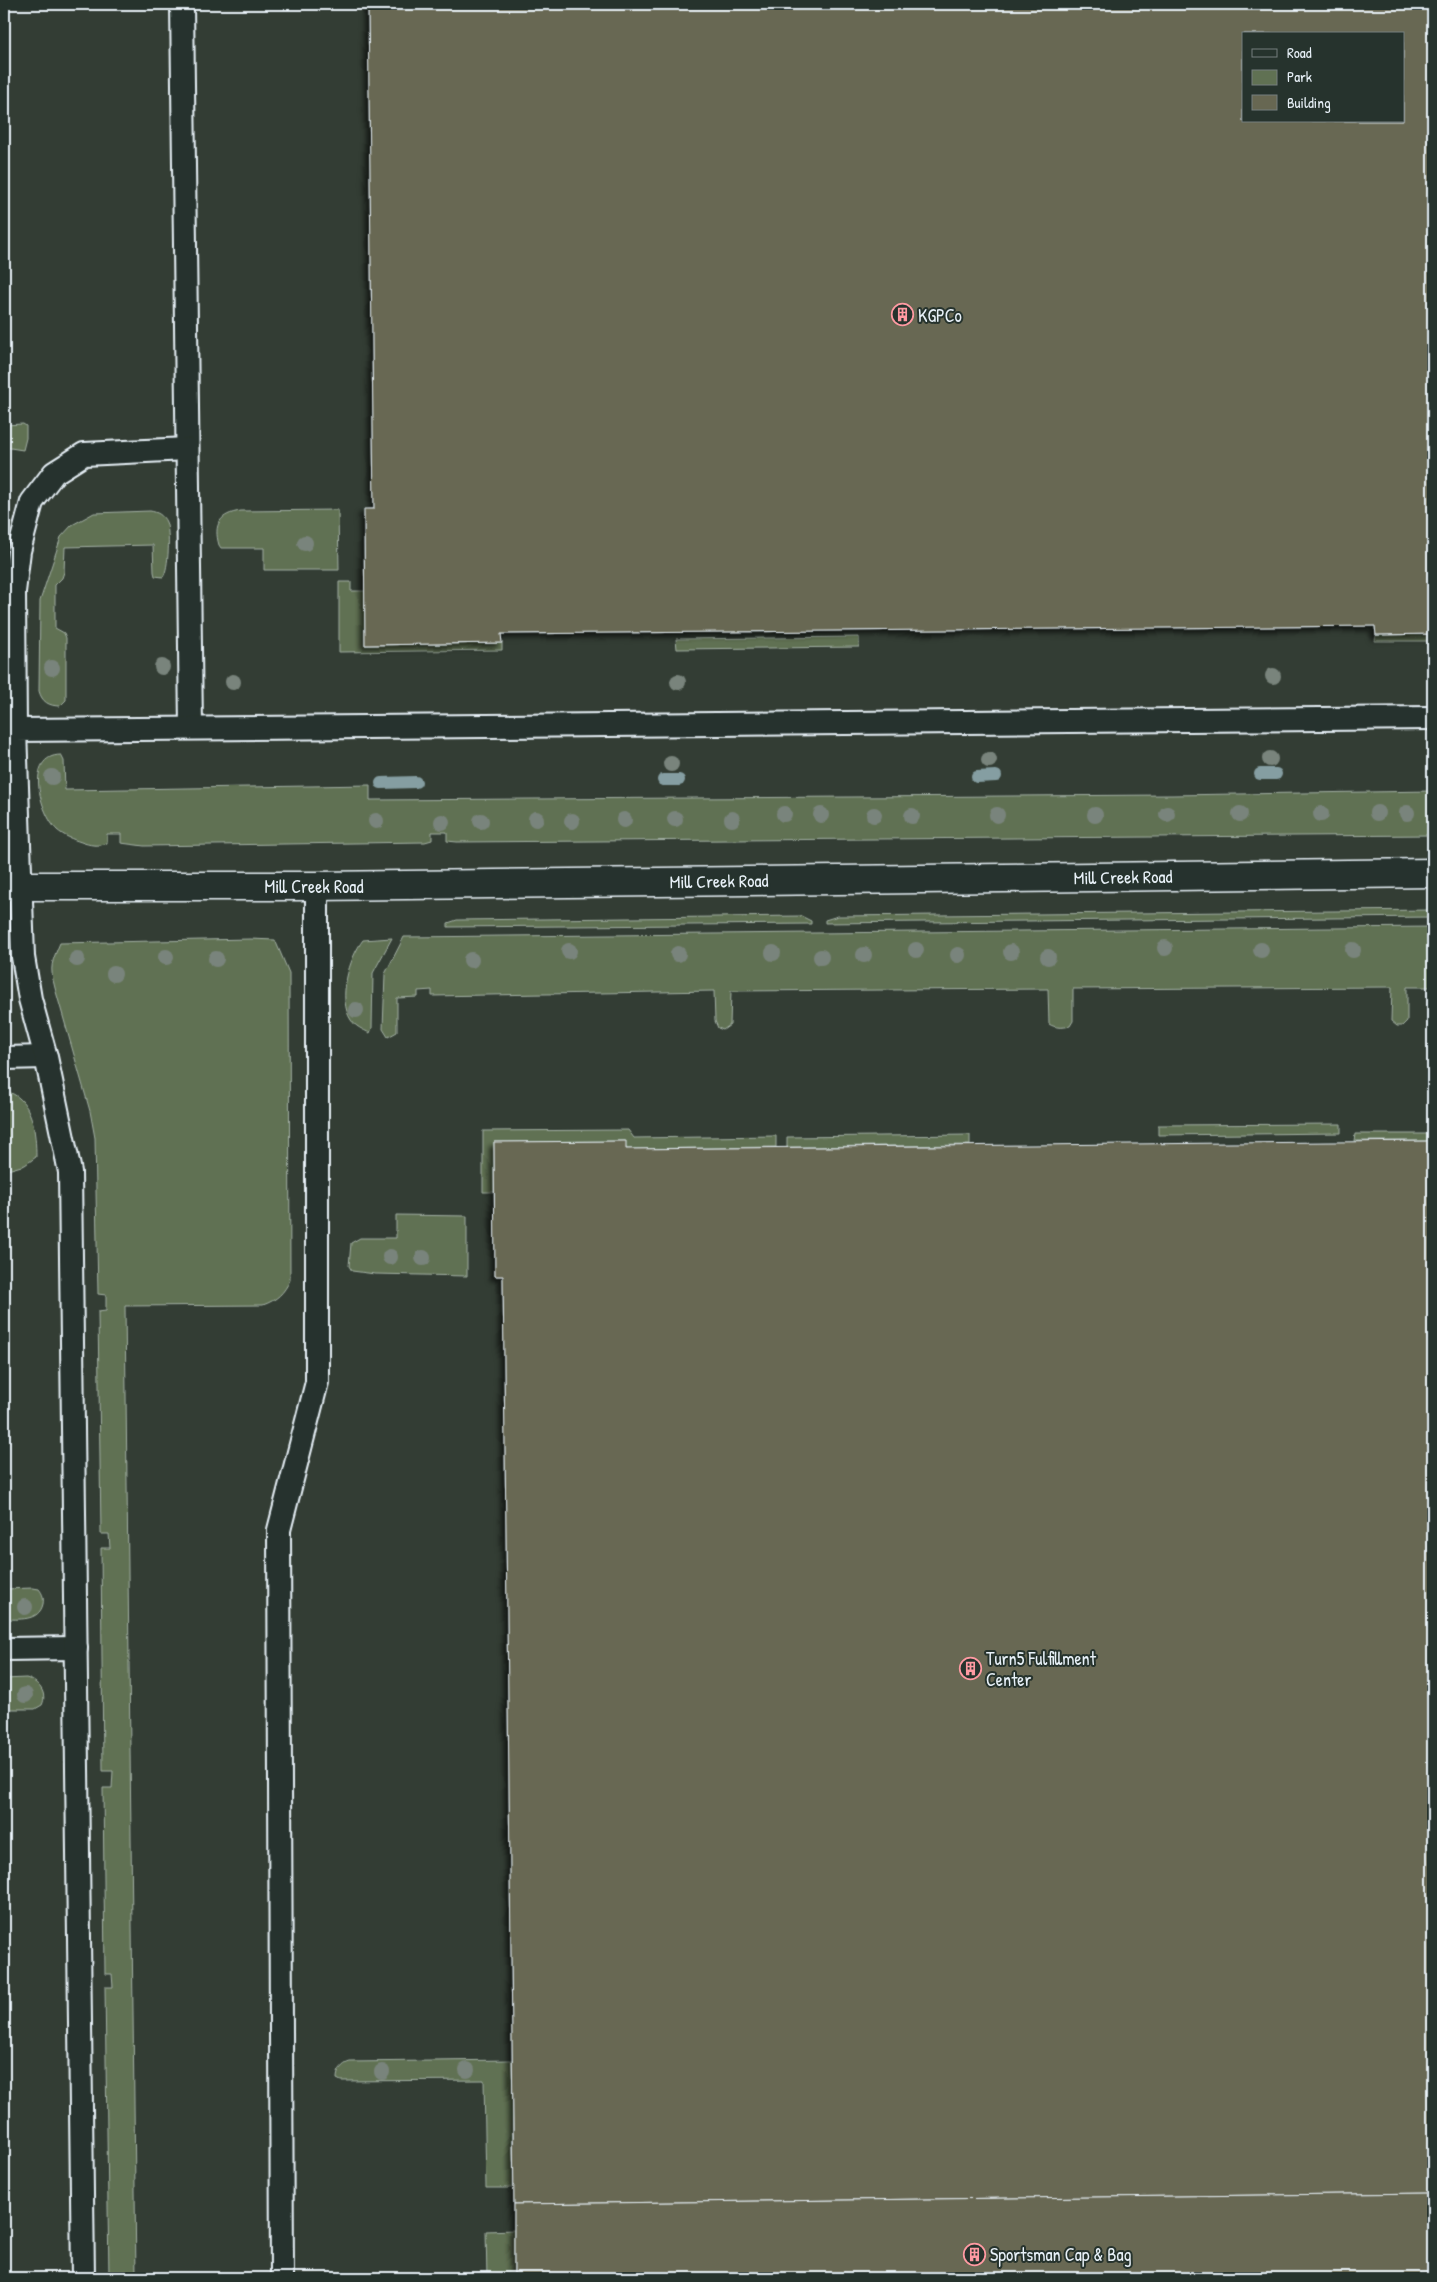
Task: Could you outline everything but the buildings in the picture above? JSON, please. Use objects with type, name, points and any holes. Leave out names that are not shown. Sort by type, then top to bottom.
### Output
[{"type":"street","name":"Mill Creek Road","points":[[12,886],[317,886],[1433,873]]},
{"type":"lane","points":[[182,4],[191,728]]},
{"type":"lane","points":[[83,2278],[70,1172],[46,1057],[30,999],[12,886],[15,730],[14,592],[18,551],[32,502],[54,473],[84,454],[187,449]]},
{"type":"lane","points":[[15,730],[1433,718]]},
{"type":"lane","points":[[282,2278],[279,1530],[317,1382],[317,886]]},
{"type":"lane","points":[[4,1058],[46,1057]]},
{"type":"lane","points":[[4,1649],[76,1648]]},
{"type":"green space","points":[[23,424],[26,426],[26,438],[23,450],[4,447],[4,425]]},
{"type":"green space","points":[[338,510],[339,570],[264,570],[264,548],[221,548],[217,538],[220,521],[234,512]]},
{"type":"green space","points":[[150,511],[161,516],[165,520],[167,527],[168,558],[163,577],[155,576],[153,545],[65,547],[64,572],[62,578],[55,585],[55,628],[64,633],[66,638],[66,700],[60,706],[49,704],[44,701],[39,691],[40,601],[61,537],[72,525],[94,513]]},
{"type":"green space","points":[[339,582],[351,582],[351,591],[365,591],[366,645],[502,643],[502,650],[339,652]]},
{"type":"green space","points":[[1433,634],[1433,641],[1375,641],[1376,635]]},
{"type":"green space","points":[[859,637],[859,647],[677,649],[676,639]]},
{"type":"green space","points":[[61,755],[64,761],[65,790],[370,785],[370,800],[1172,795],[1433,791],[1433,835],[457,842],[447,841],[447,832],[432,832],[432,840],[425,842],[144,846],[121,843],[121,834],[107,834],[107,843],[94,845],[65,836],[57,830],[45,811],[41,799],[39,774],[42,764],[50,758]]},
{"type":"green space","points":[[1433,910],[1433,917],[825,923],[825,920],[838,916]]},
{"type":"green space","points":[[801,916],[811,921],[811,924],[448,927],[448,923],[457,920]]},
{"type":"green space","points":[[1433,927],[1433,987],[1407,987],[1407,1021],[1402,1026],[1397,1026],[1391,1021],[1392,987],[1073,989],[1073,1021],[1070,1026],[1062,1027],[1049,1024],[1048,989],[731,991],[730,1025],[723,1030],[718,1028],[715,1021],[714,991],[432,996],[432,990],[418,991],[418,997],[397,998],[397,1032],[388,1037],[383,1029],[385,974],[404,937]]},
{"type":"green space","points":[[392,938],[373,973],[372,1028],[370,1033],[355,1024],[347,1011],[345,1001],[346,979],[353,957],[363,940]]},
{"type":"green space","points":[[275,940],[289,973],[290,1280],[280,1296],[263,1305],[125,1306],[136,2278],[109,2278],[105,1987],[113,1987],[112,1974],[105,1974],[103,1788],[112,1788],[113,1771],[103,1771],[101,1548],[110,1548],[109,1534],[101,1534],[98,1312],[106,1311],[106,1295],[98,1294],[95,1138],[90,1111],[55,988],[52,964],[60,943]]},
{"type":"green space","points":[[4,1091],[14,1094],[27,1108],[34,1127],[36,1157],[25,1165],[4,1171]]},
{"type":"green space","points":[[1341,1124],[1341,1133],[1158,1135],[1158,1125]]},
{"type":"green space","points":[[628,1130],[634,1138],[776,1136],[776,1147],[626,1149],[625,1141],[494,1142],[495,1192],[483,1192],[483,1131]]},
{"type":"green space","points":[[1355,1134],[1433,1134],[1433,1141],[1354,1141]]},
{"type":"green space","points":[[970,1135],[970,1145],[787,1147],[787,1137]]},
{"type":"green space","points":[[396,1215],[467,1216],[467,1276],[375,1274],[352,1271],[349,1266],[351,1243],[360,1238],[396,1238]]},
{"type":"green space","points":[[4,1589],[39,1589],[42,1594],[43,1604],[41,1610],[33,1617],[4,1619]]},
{"type":"green space","points":[[26,1678],[41,1688],[44,1696],[42,1705],[35,1709],[4,1709],[4,1679]]},
{"type":"green space","points":[[512,2060],[513,2188],[486,2188],[484,2080],[341,2081],[337,2079],[341,2068],[350,2062]]},
{"type":"green space","points":[[514,2230],[514,2278],[487,2278],[486,2231]]},
{"type":"waterway","points":[[1260,774],[1276,774]]},
{"type":"waterway","points":[[977,777],[996,776]]},
{"type":"waterway","points":[[663,780],[679,780]]},
{"type":"waterway","points":[[381,783],[416,782]]},
{"type":"place","name":"KGPCo","points":[[902,315]]},
{"type":"place","name":"Turn5 Fulfillment Center","points":[[970,1668]]},
{"type":"place","name":"Sportsman Cap & Bag","points":[[974,2254]]}]
